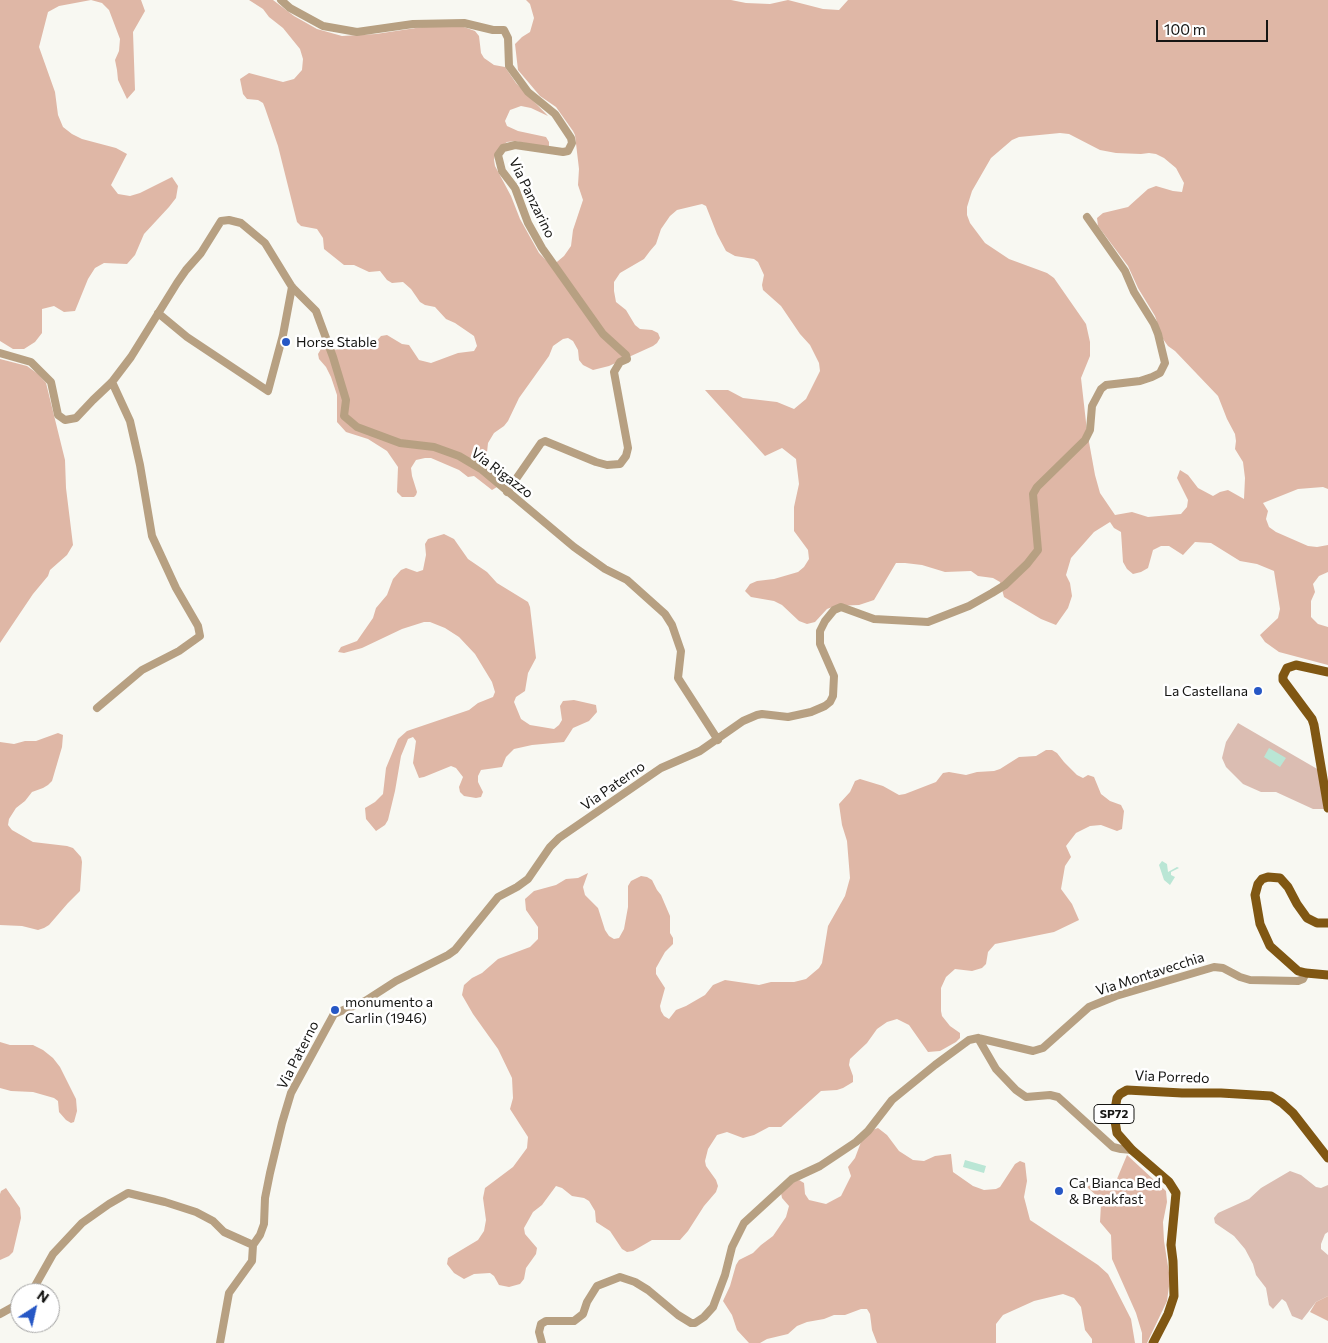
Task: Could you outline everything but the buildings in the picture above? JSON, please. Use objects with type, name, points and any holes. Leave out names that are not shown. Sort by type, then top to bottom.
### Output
[{"type":"main road","points":[[1328,672],[1296,665],[1288,668],[1283,676],[1283,680],[1314,725],[1328,808]]},
{"type":"main road","points":[[1328,923],[1317,923],[1307,918],[1296,904],[1288,887],[1280,878],[1268,877],[1262,879],[1258,884],[1255,895],[1256,906],[1260,924],[1267,941],[1298,971],[1328,975]]},
{"type":"main road","name":"Via Porredo","points":[[1153,1343],[1168,1314],[1174,1296],[1171,1245],[1176,1193],[1169,1182],[1132,1150],[1117,1133],[1114,1125],[1114,1115],[1117,1098],[1122,1092],[1127,1090],[1264,1095],[1276,1099],[1303,1124],[1328,1158]]},
{"type":"street","name":"Via Panzarino","points":[[281,0],[290,8],[323,26],[357,32],[413,24],[464,24],[493,30],[504,30],[508,38],[509,66],[528,92],[555,114],[571,138],[572,143],[568,151],[563,152],[515,145],[503,148],[498,155],[502,171],[515,188],[528,223],[542,248],[603,334],[626,355],[627,359],[620,362],[614,372],[628,448],[626,456],[620,464],[607,465],[545,441],[541,443],[507,492]]},
{"type":"street","name":"Via Paterno","points":[[220,1343],[229,1293],[252,1261],[252,1245],[260,1235],[264,1224],[265,1198],[270,1173],[291,1092],[334,1014],[365,1001],[396,981],[448,955],[458,946],[498,897],[528,879],[550,847],[559,838],[661,768],[700,751],[743,721],[757,715],[788,717],[811,712],[830,702],[833,696],[834,676],[820,644],[820,631],[834,610],[841,607],[874,620],[928,622],[939,619],[969,606],[1005,586],[1038,550],[1033,494],[1037,486],[1085,440],[1090,430],[1092,406],[1100,389],[1106,385],[1140,381],[1152,377],[1160,373],[1164,364],[1154,324],[1134,292],[1125,271],[1087,217]]},
{"type":"street","name":"Via Rigazzo","points":[[0,353],[31,362],[52,382],[58,415],[66,420],[76,418],[112,382],[131,357],[186,270],[201,253],[221,221],[241,222],[265,242],[292,287],[316,311],[346,400],[344,416],[357,427],[400,443],[434,447],[460,456],[481,469],[574,547],[627,580],[666,614],[681,651],[678,678],[718,740]]},
{"type":"street","points":[[158,313],[187,338],[268,391],[283,335],[292,287]]},
{"type":"street","points":[[97,708],[142,670],[179,651],[200,636],[198,626],[176,588],[152,536],[140,465],[130,421],[112,382]]},
{"type":"street","name":"Via Montavecchia","points":[[978,1038],[1033,1051],[1043,1048],[1089,1007],[1116,996],[1214,967],[1223,968],[1250,980],[1298,981],[1303,979],[1306,973]]},
{"type":"street","points":[[542,1343],[539,1332],[541,1324],[546,1321],[574,1321],[583,1314],[597,1286],[620,1277],[635,1282],[648,1290],[678,1315],[691,1323],[695,1323],[704,1317],[712,1307],[725,1275],[732,1248],[744,1223],[792,1179],[820,1166],[856,1142],[868,1131],[892,1100],[969,1040],[978,1038],[996,1069],[1016,1090],[1026,1097],[1050,1095],[1058,1097],[1113,1147],[1132,1150]]},
{"type":"street","points":[[37,1283],[53,1254],[82,1223],[128,1193],[196,1212],[213,1221],[224,1232],[252,1245]]},
{"type":"shaded area","points":[[0,0],[91,0],[59,6],[48,12],[39,47],[55,92],[58,115],[63,127],[82,139],[116,148],[127,154],[111,185],[118,194],[130,196],[140,193],[172,177],[178,186],[176,198],[144,234],[135,255],[127,264],[104,263],[95,268],[88,279],[75,311],[64,312],[54,306],[42,309],[42,333],[35,342],[24,349],[13,349],[0,341]]},
{"type":"shaded area","points":[[91,0],[141,0],[145,11],[133,32],[135,90],[127,99],[118,80],[115,60],[119,51],[120,39],[109,10],[102,3]]},
{"type":"shaded area","points":[[249,0],[273,0],[294,16],[317,29],[342,36],[376,34],[429,26],[464,27],[475,31],[479,36],[481,53],[484,58],[494,65],[505,67],[516,83],[548,116],[531,108],[521,106],[510,110],[505,121],[507,126],[518,131],[546,137],[549,142],[549,148],[515,141],[507,142],[500,147],[495,154],[494,160],[495,166],[511,196],[520,219],[539,253],[552,266],[564,256],[571,246],[573,230],[583,200],[578,185],[579,169],[573,131],[556,107],[540,96],[518,70],[515,44],[530,32],[534,18],[530,4],[526,0],[731,0],[770,4],[788,0],[823,9],[839,10],[848,0],[1328,0],[1328,489],[1323,487],[1298,489],[1263,503],[1268,511],[1266,519],[1269,527],[1276,532],[1308,546],[1328,545],[1328,572],[1319,576],[1313,584],[1315,592],[1311,601],[1311,617],[1318,624],[1328,627],[1328,665],[1279,652],[1265,642],[1260,635],[1278,618],[1280,609],[1274,571],[1257,564],[1240,561],[1211,543],[1195,542],[1183,555],[1169,546],[1161,546],[1153,550],[1148,568],[1133,574],[1123,562],[1121,532],[1114,528],[1110,522],[1094,532],[1071,558],[1066,575],[1070,583],[1072,596],[1068,608],[1056,625],[1041,619],[1004,597],[1000,582],[993,578],[978,576],[971,571],[945,572],[922,565],[905,563],[896,563],[874,600],[859,605],[835,606],[827,609],[815,622],[807,624],[799,621],[782,605],[774,601],[751,597],[745,591],[750,584],[798,572],[809,559],[808,550],[794,531],[794,507],[799,484],[796,459],[782,448],[765,456],[705,390],[728,390],[743,398],[777,402],[794,409],[806,399],[820,371],[819,363],[810,345],[781,306],[763,290],[764,275],[758,262],[754,259],[735,256],[726,251],[706,206],[702,204],[677,210],[670,216],[661,229],[656,244],[644,259],[620,273],[614,282],[616,302],[626,310],[635,325],[640,329],[652,330],[658,333],[660,338],[657,343],[609,366],[593,370],[583,365],[579,360],[578,350],[573,341],[568,338],[563,339],[553,346],[549,356],[519,398],[508,421],[494,433],[488,443],[486,462],[498,475],[497,487],[492,490],[474,476],[468,477],[459,470],[431,458],[425,458],[416,460],[411,468],[417,492],[416,495],[414,497],[402,497],[397,492],[398,467],[387,451],[368,439],[346,432],[337,422],[337,395],[331,377],[319,359],[318,354],[324,344],[333,350],[362,348],[373,345],[381,336],[387,335],[402,344],[409,345],[419,360],[431,363],[458,353],[474,351],[477,346],[474,336],[446,319],[435,307],[420,302],[411,289],[403,282],[392,283],[380,271],[369,272],[354,265],[344,265],[324,249],[323,238],[317,229],[301,226],[297,222],[278,146],[265,108],[263,103],[258,100],[247,99],[243,94],[240,79],[249,73],[283,82],[294,79],[302,70],[303,59],[300,49],[283,28],[269,17],[263,9]],"holes":[[[1060,133],[1069,134],[1100,150],[1116,153],[1156,154],[1176,168],[1184,183],[1182,192],[1156,186],[1148,189],[1128,207],[1103,213],[1097,218],[1098,226],[1128,266],[1138,288],[1155,316],[1163,339],[1218,396],[1235,434],[1235,449],[1243,462],[1245,478],[1244,499],[1228,490],[1213,496],[1198,488],[1188,475],[1180,470],[1177,478],[1188,500],[1187,507],[1181,514],[1148,517],[1132,512],[1115,515],[1100,493],[1087,431],[1081,378],[1090,356],[1090,342],[1086,324],[1054,278],[1047,273],[1009,259],[985,243],[970,223],[967,207],[972,191],[991,158],[1012,140],[1019,137]]]},
{"type":"shaded area","points":[[0,359],[27,366],[46,383],[65,460],[66,488],[73,545],[67,555],[50,570],[48,576],[33,594],[0,643]]},
{"type":"shaded area","points":[[444,534],[454,539],[468,559],[487,572],[497,583],[528,602],[536,658],[528,673],[525,691],[516,697],[514,702],[521,719],[530,725],[554,729],[562,720],[560,706],[563,701],[574,700],[596,705],[597,712],[589,721],[573,728],[564,742],[514,749],[506,757],[502,767],[481,770],[478,782],[483,792],[481,797],[476,798],[464,796],[460,792],[459,787],[463,777],[456,768],[451,766],[419,778],[413,763],[416,741],[413,737],[408,739],[401,756],[388,820],[385,825],[376,831],[366,819],[365,808],[383,794],[386,768],[398,739],[407,731],[469,710],[478,703],[493,697],[495,692],[492,682],[475,654],[459,637],[445,628],[430,622],[402,629],[362,648],[344,653],[338,652],[341,647],[357,641],[373,618],[376,608],[387,595],[393,579],[401,570],[406,568],[417,572],[423,570],[426,555],[425,544],[428,539]]},
{"type":"shaded area","points":[[1238,723],[1319,770],[1324,809],[1313,809],[1276,792],[1261,792],[1243,784],[1226,767],[1222,758],[1226,742]]},
{"type":"shaded area","points":[[58,733],[63,735],[62,747],[52,781],[43,788],[32,792],[16,808],[9,819],[8,825],[12,830],[33,842],[73,848],[81,857],[82,862],[80,891],[44,928],[38,930],[22,926],[0,925],[0,742],[14,744],[36,741]]},
{"type":"shaded area","points":[[1269,748],[1286,758],[1280,767],[1264,757]]},
{"type":"shaded area","points":[[1046,750],[1052,750],[1057,753],[1077,775],[1083,778],[1088,775],[1094,777],[1101,794],[1110,801],[1121,805],[1124,811],[1122,829],[1117,831],[1101,825],[1090,826],[1076,833],[1066,846],[1071,857],[1065,866],[1061,889],[1072,904],[1079,920],[1054,932],[995,944],[988,952],[986,964],[982,968],[972,971],[955,969],[946,977],[941,988],[941,1011],[942,1016],[950,1026],[960,1033],[960,1038],[956,1042],[940,1051],[928,1052],[909,1025],[897,1019],[887,1022],[877,1029],[867,1043],[850,1059],[849,1065],[853,1082],[837,1090],[821,1091],[781,1127],[769,1127],[754,1135],[743,1138],[727,1132],[717,1135],[708,1149],[705,1161],[706,1166],[716,1180],[718,1186],[716,1192],[680,1240],[652,1240],[633,1251],[627,1252],[622,1249],[610,1231],[596,1222],[595,1211],[589,1201],[572,1196],[556,1186],[542,1205],[533,1212],[524,1228],[525,1234],[537,1248],[536,1254],[526,1268],[524,1279],[520,1284],[509,1287],[499,1285],[490,1273],[474,1274],[464,1279],[454,1273],[447,1264],[448,1258],[478,1240],[484,1231],[486,1220],[483,1198],[485,1188],[513,1167],[527,1148],[528,1137],[510,1109],[513,1098],[512,1078],[498,1049],[462,995],[464,985],[498,959],[530,947],[538,939],[538,927],[526,910],[525,899],[534,891],[556,885],[566,879],[578,878],[588,873],[583,887],[585,895],[598,908],[605,930],[614,939],[619,938],[624,929],[628,907],[628,886],[631,881],[641,876],[652,880],[670,916],[670,933],[673,938],[673,944],[665,952],[656,968],[656,974],[665,988],[660,1006],[661,1011],[669,1019],[676,1010],[705,995],[713,985],[725,980],[759,985],[771,982],[794,982],[806,979],[819,968],[822,963],[828,926],[845,896],[850,878],[847,841],[842,825],[839,804],[850,792],[855,781],[860,779],[883,786],[899,795],[936,782],[943,773],[949,772],[966,775],[994,771],[1019,757],[1036,756]]},
{"type":"shaded area","points":[[1162,861],[1167,864],[1168,872],[1177,867],[1179,868],[1171,872],[1171,875],[1175,877],[1170,885],[1164,880],[1159,865]]},
{"type":"shaded area","points":[[0,1042],[10,1045],[33,1045],[53,1058],[60,1067],[76,1099],[77,1111],[74,1122],[71,1123],[66,1120],[59,1112],[58,1101],[54,1098],[33,1092],[11,1091],[0,1088]]},
{"type":"shaded area","points":[[878,1128],[887,1135],[899,1151],[913,1160],[924,1161],[935,1156],[951,1154],[953,1172],[973,1186],[984,1190],[1000,1187],[1015,1164],[1020,1161],[1025,1163],[1027,1181],[1024,1197],[1030,1220],[1098,1265],[1108,1274],[1131,1319],[1135,1343],[1092,1343],[1092,1339],[1085,1330],[1081,1307],[1074,1298],[1063,1294],[1034,1301],[1003,1315],[996,1324],[996,1343],[877,1343],[872,1330],[870,1314],[867,1309],[861,1309],[845,1315],[834,1315],[807,1322],[797,1326],[788,1334],[767,1339],[760,1343],[749,1343],[737,1330],[732,1315],[723,1301],[739,1260],[753,1253],[773,1236],[786,1217],[789,1206],[782,1198],[781,1193],[794,1182],[799,1180],[804,1183],[805,1194],[809,1200],[826,1204],[841,1196],[851,1176],[848,1167],[855,1158],[861,1142],[872,1130]]},
{"type":"shaded area","points":[[1127,1155],[1166,1191],[1167,1202],[1163,1222],[1170,1279],[1167,1301],[1147,1343],[1142,1343],[1142,1333],[1136,1313],[1112,1259],[1111,1235],[1100,1222],[1101,1204],[1098,1197],[1087,1187],[1095,1183],[1114,1186]]},
{"type":"shaded area","points":[[965,1160],[986,1166],[984,1173],[963,1167]]},
{"type":"shaded area","points":[[1290,1171],[1301,1175],[1316,1187],[1321,1188],[1328,1185],[1328,1232],[1325,1234],[1321,1249],[1328,1255],[1328,1296],[1316,1302],[1302,1320],[1292,1316],[1286,1302],[1282,1299],[1273,1309],[1269,1305],[1266,1288],[1256,1275],[1253,1264],[1245,1249],[1234,1236],[1215,1223],[1214,1218],[1218,1213],[1249,1199],[1261,1188]]},
{"type":"shaded area","points":[[6,1188],[20,1208],[21,1218],[13,1252],[0,1260],[0,1194]]},
{"type":"shaded area","points":[[1328,1296],[1328,1321],[1310,1312],[1316,1302]]},
{"type":"place","name":"Horse Stable","points":[[286,342]]},
{"type":"place","name":"La Castellana","points":[[1258,691]]},
{"type":"place","name":"monumento a Carlin (1946)","points":[[335,1010]]},
{"type":"place","name":"Ca' Bianca Bed & Breakfast","points":[[1059,1191]]}]
